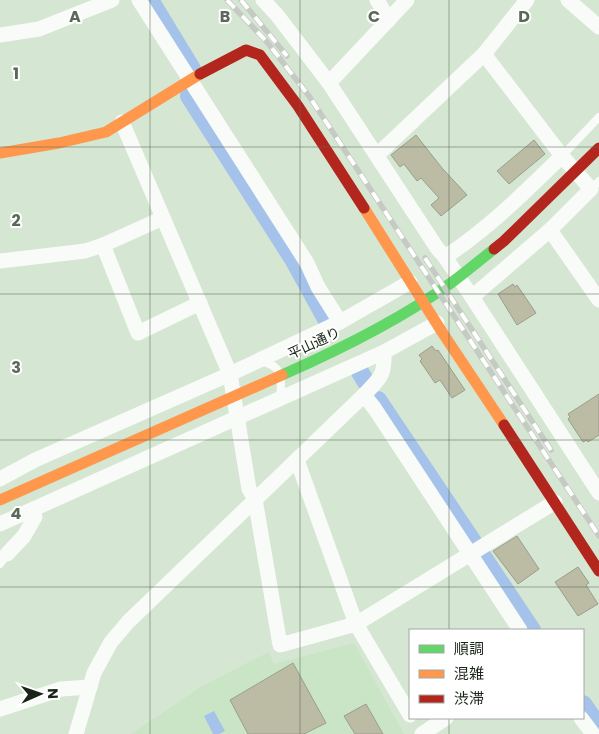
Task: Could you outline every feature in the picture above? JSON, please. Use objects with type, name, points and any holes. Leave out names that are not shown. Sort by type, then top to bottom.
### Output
[{"type":"street","points":[[0,35],[39,29],[112,0]]},
{"type":"street","points":[[139,0],[307,263],[318,287],[340,322]]},
{"type":"street","points":[[263,0],[277,15],[328,83],[437,248],[472,297],[599,493]]},
{"type":"street","points":[[377,0],[389,20]]},
{"type":"street","points":[[328,83],[407,0]]},
{"type":"street","points":[[377,155],[484,54],[527,0]]},
{"type":"street","points":[[568,0],[599,27]]},
{"type":"street","points":[[0,153],[59,143],[106,132],[189,80],[246,50],[260,55],[303,114],[436,323],[556,502],[599,571]]},
{"type":"street","points":[[472,297],[550,230],[595,185],[578,176],[484,54]]},
{"type":"street","points":[[122,122],[230,374],[249,488],[255,499],[280,645],[356,624],[556,502]]},
{"type":"street","name":"平山通り","points":[[0,500],[313,361],[353,342],[432,297],[504,241],[599,148]]},
{"type":"street","points":[[445,257],[485,228],[513,204],[562,156]]},
{"type":"street","points":[[0,262],[103,246],[163,218]]},
{"type":"street","points":[[550,230],[599,300]]},
{"type":"street","points":[[103,246],[138,333],[200,303]]},
{"type":"street","points":[[0,479],[35,460],[230,374],[340,322],[410,282]]},
{"type":"street","points":[[0,524],[384,352],[436,323]]},
{"type":"street","points":[[76,734],[94,673],[111,642],[128,622],[364,395],[382,374],[384,352]]},
{"type":"street","points":[[364,395],[376,408],[519,629]]},
{"type":"street","points":[[297,460],[356,624],[409,713]]},
{"type":"street","points":[[4,559],[31,526],[35,518],[32,510]]},
{"type":"street","points":[[0,709],[61,689],[90,687]]},
{"type":"street","points":[[413,719],[422,734],[444,719]]},
{"type":"street","points":[[582,719],[593,734]]},
{"type":"lane","points":[[562,156],[599,117]]},
{"type":"lane","points":[[467,274],[506,243],[578,176]]},
{"type":"lane","points":[[258,360],[292,371],[300,370],[357,342],[419,308]]},
{"type":"lane","points":[[276,367],[281,377],[280,399]]},
{"type":"shaded area","points":[[354,643],[404,734],[131,734],[202,686],[269,652],[274,664]]},
{"type":"water","points":[[214,711],[225,731],[219,734],[213,734],[204,716]]},
{"type":"building","points":[[416,135],[442,168],[467,195],[441,216],[431,205],[439,198],[421,178],[417,181],[404,164],[400,167],[391,155]]},
{"type":"building","points":[[534,140],[545,154],[509,184],[497,171]]},
{"type":"building","points":[[513,284],[515,287],[517,285],[536,313],[517,325],[498,294]]},
{"type":"building","points":[[432,346],[436,351],[438,350],[465,390],[452,398],[440,380],[435,383],[420,361],[422,359],[419,355]]},
{"type":"building","points":[[599,394],[599,435],[588,442],[587,440],[583,442],[568,419],[570,417],[568,414]]},
{"type":"building","points":[[517,536],[539,569],[518,584],[493,551]]},
{"type":"building","points":[[578,567],[589,583],[586,585],[598,604],[578,616],[555,582]]},
{"type":"building","points":[[293,663],[326,723],[304,734],[248,734],[230,700]]},
{"type":"building","points":[[366,704],[383,734],[355,734],[344,716]]},
{"type":"waterway","points":[[150,0],[192,69]]},
{"type":"waterway","points":[[189,96],[293,259],[326,319]]},
{"type":"waterway","points":[[360,372],[366,382]]},
{"type":"waterway","points":[[378,400],[531,629]]},
{"type":"waterway","points":[[584,705],[599,727]]},
{"type":"railway","points":[[227,0],[267,42],[309,96],[599,536]]},
{"type":"railway","points":[[241,0],[287,56]]},
{"type":"railway","points":[[425,258],[551,450]]},
{"type":"traffic: fast","points":[[282,375],[391,322],[432,297],[494,249]]},
{"type":"traffic: slow","points":[[0,153],[59,143],[106,132],[200,74]]},
{"type":"traffic: slow","points":[[364,208],[442,332],[504,425]]},
{"type":"traffic: slow","points":[[0,500],[282,375]]},
{"type":"traffic: jam","points":[[200,74],[246,50],[260,55],[298,106],[364,208]]},
{"type":"traffic: jam","points":[[494,249],[599,148]]},
{"type":"traffic: jam","points":[[504,425],[599,571]]}]
